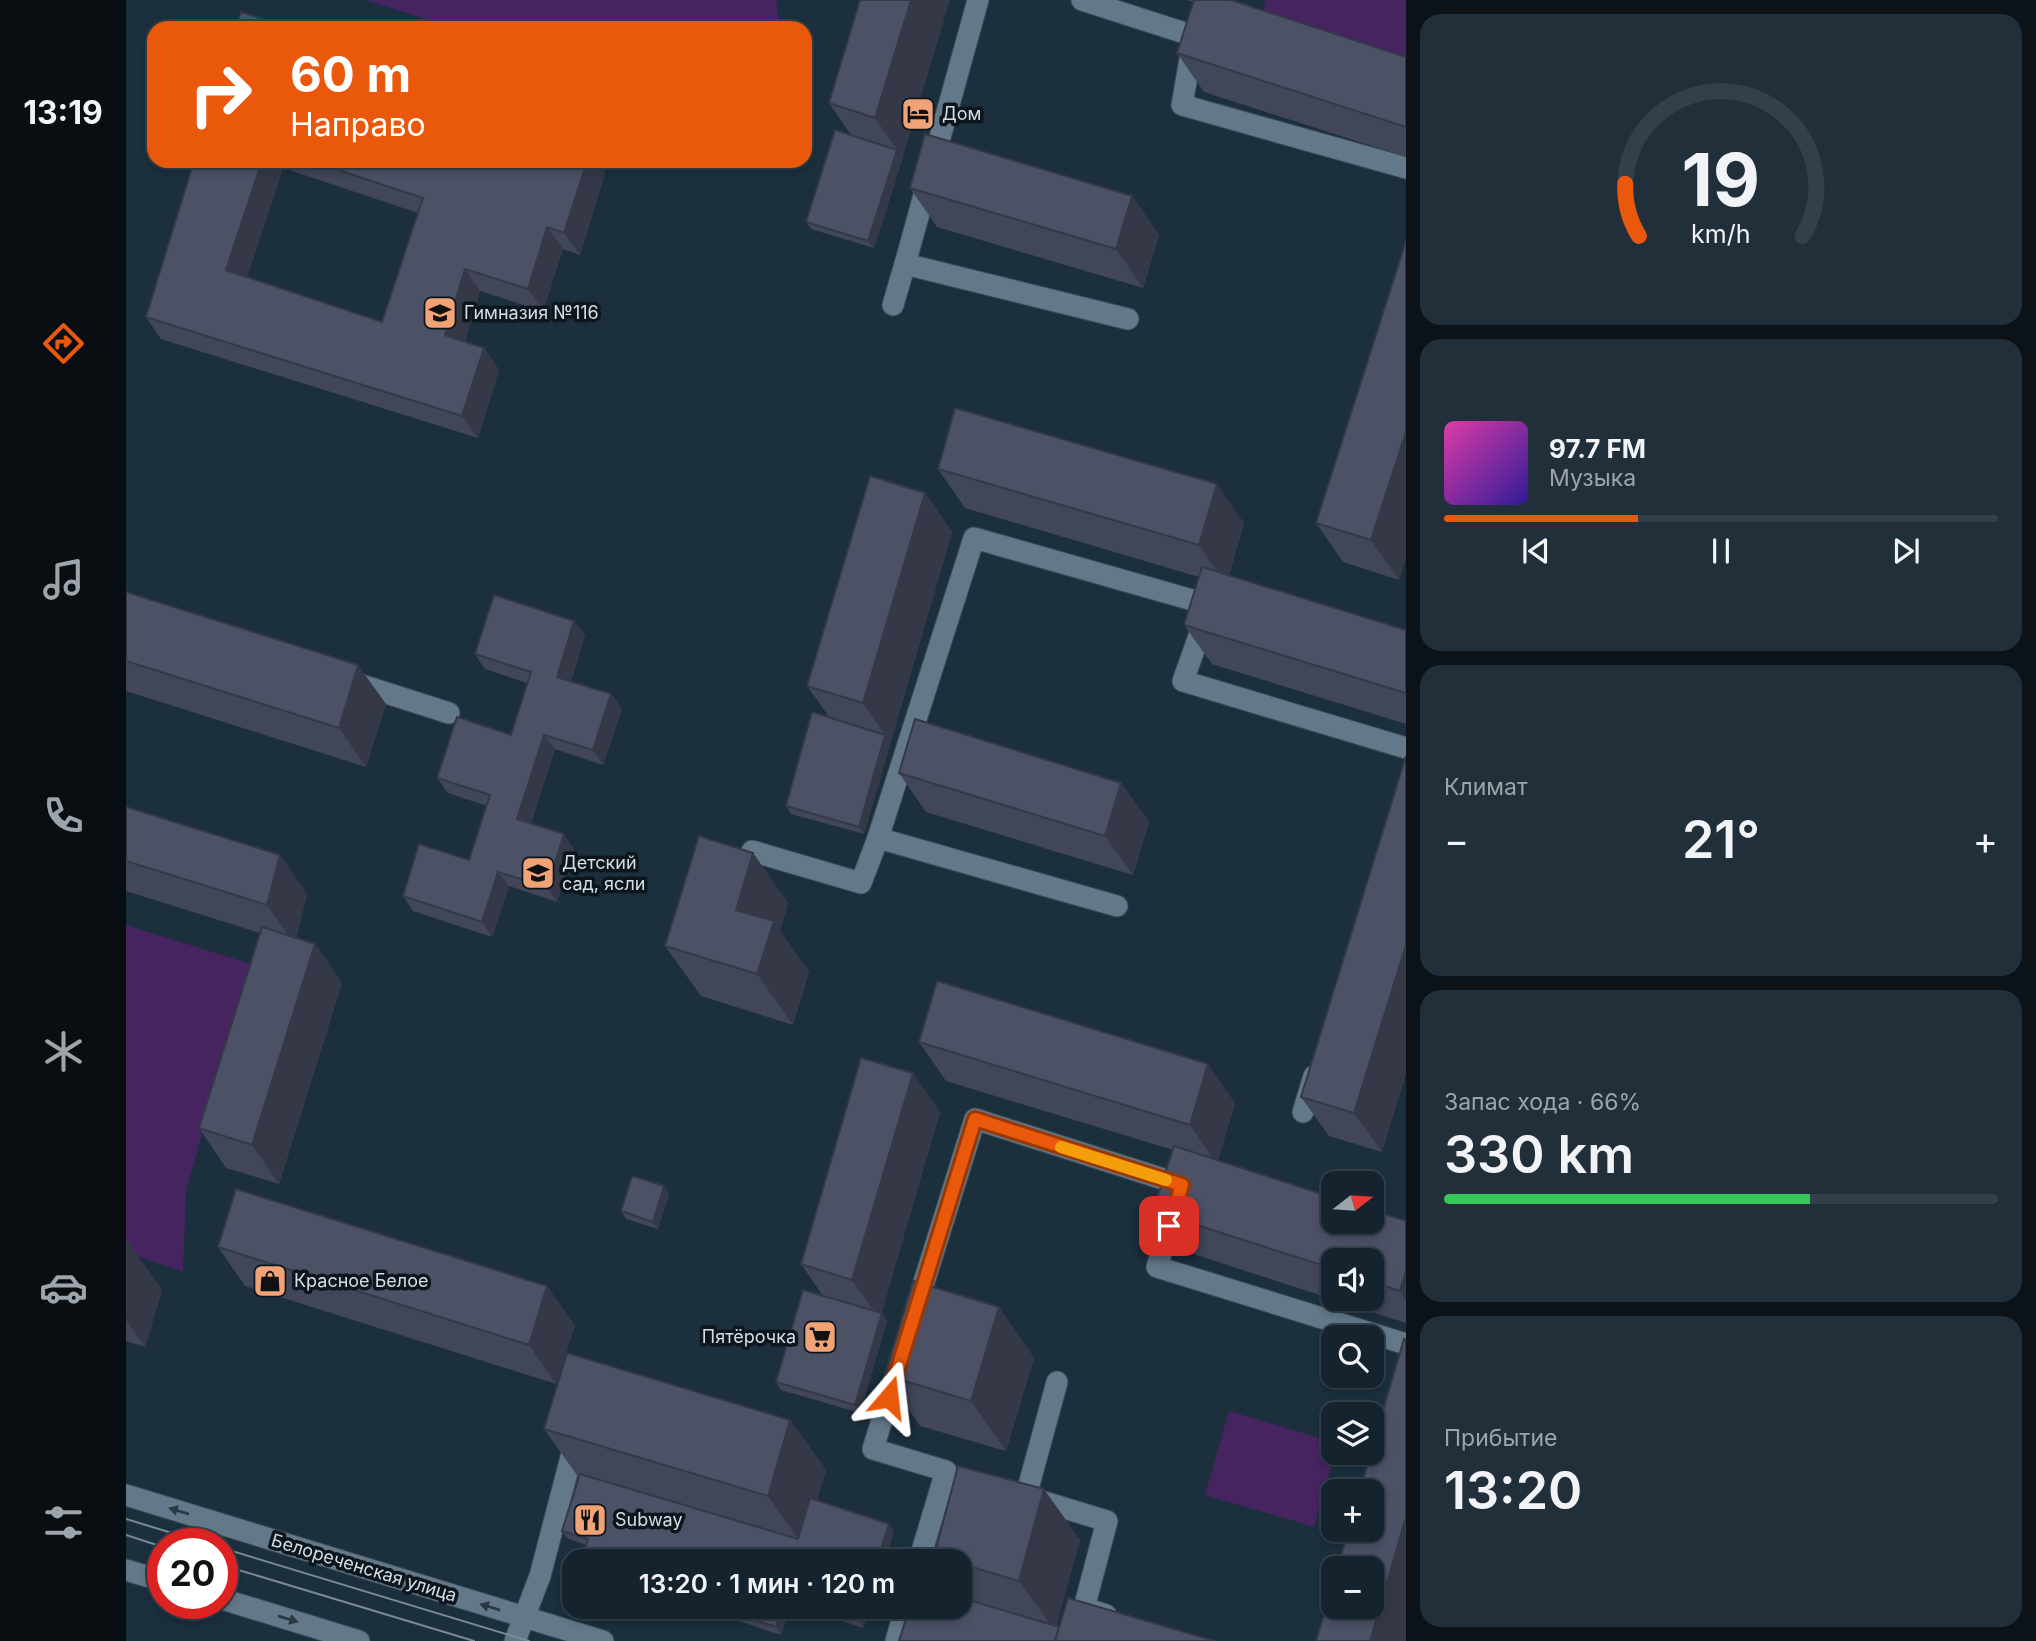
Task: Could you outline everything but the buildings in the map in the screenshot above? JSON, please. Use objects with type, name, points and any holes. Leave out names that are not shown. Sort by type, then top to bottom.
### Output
[{"type":"street","points":[[892,304],[978,0]]},
{"type":"street","points":[[1082,0],[1194,36],[1182,106],[1406,168]]},
{"type":"street","points":[[905,264],[1128,318]]},
{"type":"street","points":[[752,851],[861,883],[878,838],[974,538],[1210,605],[1183,681],[1406,748]]},
{"type":"street","points":[[334,676],[449,713]]},
{"type":"street","points":[[878,838],[1117,906]]},
{"type":"street","points":[[1303,1112],[1320,1059]]},
{"type":"street","points":[[972,1479],[873,1449],[975,1119],[1182,1185],[1157,1267],[1403,1348]]},
{"type":"street","points":[[1057,1382],[1019,1494],[1107,1521],[1084,1608],[1121,1619]]},
{"type":"street","points":[[515,1641],[540,1576],[582,1416]]},
{"type":"street","points":[[923,1549],[946,1471]]},
{"type":"street","name":"Белореченская улица","points":[[126,1495],[603,1641]]},
{"type":"street","points":[[126,1570],[147,1576]]},
{"type":"street","points":[[238,1605],[359,1641]]},
{"type":"street","points":[[896,1641],[902,1619]]},
{"type":"shaded area","points":[[365,0],[776,0],[779,21],[432,21]]},
{"type":"shaded area","points":[[1265,0],[1406,0],[1406,58],[1263,19]]},
{"type":"shaded area","points":[[126,925],[251,964],[186,1190],[183,1272],[126,1252]]},
{"type":"shaded area","points":[[1229,1411],[1321,1438],[1321,1465],[1332,1465],[1328,1479],[1321,1479],[1321,1502],[1314,1527],[1205,1495]]},
{"type":"tram line","points":[[126,1519],[156,1528]]},
{"type":"tram line","points":[[126,1535],[147,1542]]},
{"type":"tram line","points":[[238,1553],[529,1641]]},
{"type":"tram line","points":[[238,1570],[474,1641]]},
{"type":"slow traffic","points":[[1061,1147],[1166,1180]]},
{"type":"place","name":"Дом","points":[[918,114]]},
{"type":"place","name":"Гимназия №116","points":[[440,313]]},
{"type":"place","name":"Детский сад, ясли","points":[[538,873]]},
{"type":"place","name":"Красное Белое","points":[[270,1281]]},
{"type":"place","name":"Пятёрочка","points":[[820,1337]]},
{"type":"place","name":"Subway","points":[[590,1520]]},
{"type":"route","points":[[889,1397],[975,1119],[1182,1185],[1169,1226]]}]
